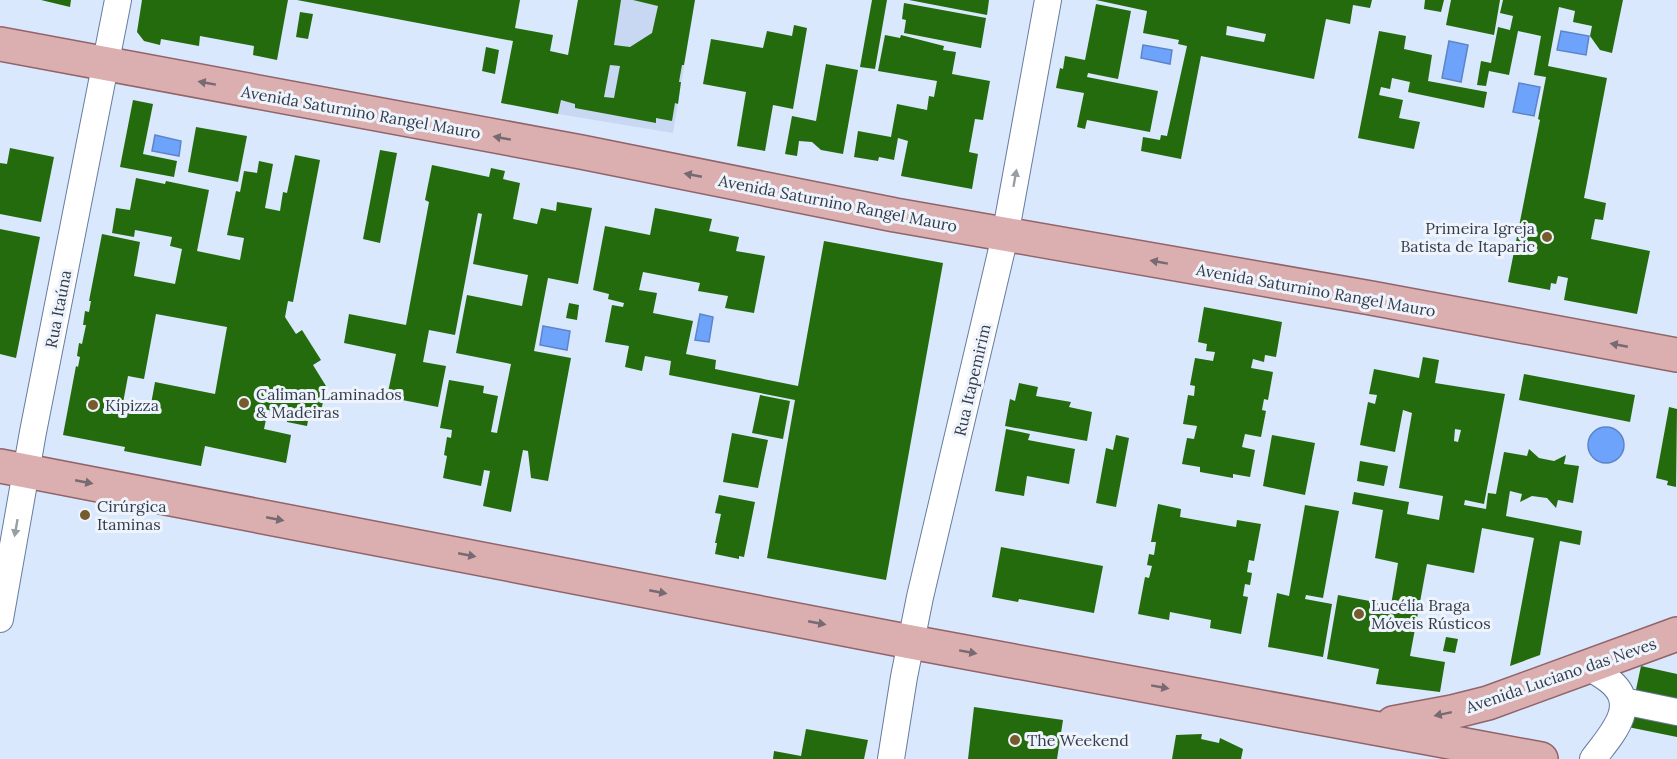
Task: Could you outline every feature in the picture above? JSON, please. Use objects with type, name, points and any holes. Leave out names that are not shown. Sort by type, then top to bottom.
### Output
[{"type":"main road","name":"Avenida Saturnino Rangel Mauro","points":[[0,44],[570,150],[1005,236],[1371,298],[1677,356]]},
{"type":"main road","points":[[13,468],[911,642],[1541,759]]},
{"type":"main road","name":"Avenida Luciano das Neves","points":[[1374,727],[1488,703],[1677,634]]},
{"type":"street","name":"Rua Itaúna","points":[[0,620],[13,468],[106,65],[118,0]]},
{"type":"street","name":"Rua Itapemirim","points":[[891,759],[911,642],[1005,236],[1048,0]]},
{"type":"street","points":[[1587,666],[1610,681],[1617,688],[1623,701],[1623,715],[1620,721],[1593,759]]},
{"type":"street","points":[[1623,701],[1677,712]]},
{"type":"shaded area","points":[[578,0],[695,0],[673,133],[558,114]]},
{"type":"water","points":[[1561,31],[1589,36],[1586,55],[1557,50]]},
{"type":"water","points":[[1449,41],[1468,45],[1461,82],[1442,78]]},
{"type":"water","points":[[1143,45],[1172,50],[1170,64],[1141,58]]},
{"type":"water","points":[[1519,83],[1540,87],[1534,116],[1513,112]]},
{"type":"water","points":[[155,135],[181,141],[179,156],[152,151]]},
{"type":"water","points":[[700,314],[713,317],[709,342],[695,340]]},
{"type":"water","points":[[543,326],[570,331],[567,350],[540,345]]},
{"type":"water","points":[[1606,427],[1619,432],[1624,445],[1619,458],[1606,463],[1593,458],[1588,445],[1593,432]]},
{"type":"building","points":[[41,0],[71,0],[70,7]]},
{"type":"building","points":[[142,0],[288,0],[277,60],[253,55],[254,46],[200,36],[199,46],[161,39],[160,45],[144,41],[137,32]]},
{"type":"building","points":[[297,0],[520,0],[515,28],[553,35],[550,51],[568,55],[578,0],[621,0],[614,45],[630,47],[652,33],[658,6],[633,0],[695,0],[679,82],[681,82],[678,104],[675,103],[672,121],[656,118],[656,123],[575,108],[575,104],[561,100],[558,114],[501,103],[513,41]],"holes":[[[610,65],[620,66],[614,98],[604,97]]]},
{"type":"building","points":[[872,0],[887,0],[875,69],[860,67]]},
{"type":"building","points":[[909,0],[989,0],[987,15]]},
{"type":"building","points":[[1096,0],[1372,0],[1370,8],[1353,5],[1350,24],[1326,19],[1314,79],[1201,56],[1181,159],[1141,151],[1143,137],[1160,140],[1161,135],[1167,136],[1187,46],[1178,44],[1179,40],[1143,33],[1147,11]],"holes":[[[1227,26],[1266,34],[1264,42],[1226,35]]]},
{"type":"building","points":[[1425,0],[1444,0],[1441,12],[1424,9]]},
{"type":"building","points":[[1451,0],[1500,0],[1494,35],[1446,25]]},
{"type":"building","points":[[1503,0],[1623,0],[1612,53],[1600,50],[1590,36],[1592,26],[1573,22],[1575,11],[1559,7],[1548,66],[1607,78],[1584,198],[1606,203],[1603,220],[1595,219],[1591,239],[1650,251],[1637,314],[1564,300],[1568,278],[1558,276],[1556,284],[1551,283],[1550,290],[1508,282],[1540,120],[1538,119],[1546,77],[1534,75],[1541,36],[1518,31],[1509,75],[1489,71],[1486,86],[1477,85],[1481,61],[1491,63],[1498,27],[1510,30],[1513,16],[1500,13]]},
{"type":"building","points":[[904,3],[986,18],[981,48],[904,33],[906,20],[902,19]]},
{"type":"building","points":[[1096,4],[1131,11],[1118,79],[1088,73],[1087,77],[1158,91],[1150,132],[1087,120],[1085,129],[1077,127],[1084,93],[1056,88],[1065,56],[1085,60]]},
{"type":"building","points":[[300,12],[313,14],[308,39],[296,37]]},
{"type":"building","points":[[794,25],[807,28],[793,109],[773,105],[765,151],[737,146],[746,92],[703,84],[711,39],[763,48],[767,31],[792,36]]},
{"type":"building","points":[[1379,31],[1406,36],[1404,49],[1432,55],[1428,81],[1487,92],[1484,108],[1408,92],[1410,82],[1392,78],[1390,89],[1381,87],[1379,95],[1403,100],[1399,118],[1420,122],[1414,149],[1358,138]]},
{"type":"building","points":[[885,35],[900,38],[901,35],[944,46],[943,50],[956,52],[952,74],[990,81],[983,120],[975,119],[969,152],[978,154],[972,189],[901,176],[908,141],[898,138],[894,160],[879,157],[878,161],[854,157],[858,131],[891,137],[897,104],[927,110],[929,96],[934,97],[937,81],[878,71]]},
{"type":"building","points":[[486,47],[499,50],[495,74],[482,71]]},
{"type":"building","points":[[826,64],[858,70],[843,154],[821,150],[812,142],[799,141],[797,156],[785,154],[792,116],[816,121]]},
{"type":"building","points":[[133,100],[153,104],[143,154],[177,161],[174,177],[120,167]]},
{"type":"building","points":[[196,127],[247,136],[238,182],[188,172]]},
{"type":"building","points":[[10,148],[54,157],[41,222],[0,214],[0,163],[7,164]]},
{"type":"building","points":[[380,150],[397,153],[380,243],[363,239]]},
{"type":"building","points":[[295,155],[320,160],[293,302],[288,301],[285,317],[296,334],[302,330],[321,360],[313,365],[326,386],[320,417],[309,415],[307,426],[287,422],[288,414],[268,410],[264,429],[291,435],[286,463],[205,446],[201,466],[124,451],[125,447],[63,435],[76,366],[78,367],[80,357],[77,356],[79,343],[82,344],[86,325],[83,325],[85,311],[89,312],[91,301],[89,301],[102,234],[140,242],[134,276],[175,284],[182,249],[170,246],[172,237],[135,230],[134,237],[112,233],[116,208],[130,210],[136,178],[165,184],[166,181],[209,190],[197,251],[240,260],[244,238],[227,235],[236,191],[240,192],[244,171],[257,173],[259,161],[273,164],[265,208],[280,211],[283,192],[287,193]],"holes":[[[156,314],[227,327],[215,394],[155,382],[151,404],[133,401],[132,405],[123,403],[128,376],[144,379]]]},
{"type":"building","points":[[432,165],[489,177],[491,168],[505,171],[503,179],[520,183],[513,219],[537,224],[541,208],[556,211],[557,202],[592,208],[578,284],[548,278],[534,351],[571,358],[548,481],[531,478],[528,451],[523,450],[511,512],[483,506],[490,471],[484,470],[481,486],[443,478],[447,456],[444,455],[447,437],[451,438],[452,430],[440,428],[449,380],[484,386],[483,393],[498,396],[491,432],[497,433],[511,364],[456,353],[467,295],[522,306],[528,275],[473,264],[482,214],[478,213],[455,335],[429,330],[423,362],[446,366],[438,407],[387,397],[396,354],[344,343],[349,314],[406,325],[429,202],[425,200]]},
{"type":"building","points":[[655,208],[712,219],[709,231],[739,237],[736,251],[765,256],[754,313],[725,308],[728,296],[698,291],[700,283],[643,272],[639,290],[657,293],[653,313],[693,321],[686,354],[716,360],[715,369],[798,386],[824,241],[943,263],[886,580],[767,558],[795,400],[669,375],[671,361],[645,356],[642,371],[625,367],[629,346],[605,342],[612,305],[623,307],[624,303],[608,299],[609,294],[593,290],[605,226],[650,235]]},
{"type":"building","points":[[0,229],[40,237],[16,358],[0,354]]},
{"type":"building","points":[[569,303],[579,305],[577,320],[566,318]]},
{"type":"building","points":[[1204,307],[1282,322],[1276,357],[1265,355],[1264,362],[1253,359],[1251,368],[1273,372],[1268,400],[1264,399],[1262,410],[1266,411],[1261,437],[1245,434],[1242,447],[1255,450],[1250,477],[1233,474],[1233,478],[1200,472],[1200,467],[1182,464],[1187,438],[1194,439],[1197,426],[1183,424],[1188,395],[1194,396],[1195,386],[1190,385],[1195,358],[1213,361],[1215,352],[1206,351],[1207,344],[1198,342]]},
{"type":"building","points":[[1423,357],[1439,360],[1435,383],[1505,394],[1484,504],[1465,500],[1464,505],[1486,509],[1488,493],[1496,494],[1504,452],[1527,456],[1529,449],[1539,458],[1554,461],[1566,455],[1564,464],[1579,466],[1573,503],[1558,500],[1556,508],[1547,498],[1532,496],[1520,502],[1522,494],[1510,491],[1506,516],[1582,531],[1580,545],[1560,541],[1540,655],[1510,666],[1534,538],[1482,528],[1474,573],[1427,564],[1410,656],[1445,662],[1440,692],[1376,684],[1379,669],[1327,659],[1338,595],[1391,605],[1398,563],[1375,558],[1383,510],[1352,504],[1354,492],[1409,502],[1407,514],[1439,520],[1443,496],[1399,488],[1412,413],[1403,410],[1395,452],[1360,445],[1368,402],[1375,404],[1377,395],[1369,394],[1374,369],[1419,378]],"holes":[[[1455,429],[1461,430],[1458,442],[1454,441]]]},
{"type":"building","points":[[1524,374],[1635,395],[1630,422],[1519,400]]},
{"type":"building","points":[[1019,383],[1038,387],[1036,396],[1071,402],[1069,407],[1092,412],[1087,441],[1005,426],[1010,399],[1015,401]]},
{"type":"building","points":[[760,395],[790,401],[783,439],[752,433]]},
{"type":"building","points":[[1669,407],[1677,409],[1676,487],[1667,485],[1668,481],[1656,478]]},
{"type":"building","points":[[1006,429],[1030,434],[1028,440],[1075,449],[1069,484],[1027,476],[1024,496],[995,491]]},
{"type":"building","points":[[732,433],[768,440],[758,488],[723,482]]},
{"type":"building","points":[[1116,435],[1129,438],[1116,507],[1096,503],[1106,448],[1113,450]]},
{"type":"building","points":[[1272,435],[1315,443],[1305,495],[1263,486]]},
{"type":"building","points":[[1360,461],[1388,466],[1384,486],[1357,481]]},
{"type":"building","points":[[719,495],[755,502],[744,557],[739,556],[739,559],[715,554],[721,514],[715,513]]},
{"type":"building","points":[[1158,504],[1181,509],[1180,517],[1236,527],[1237,520],[1261,524],[1254,561],[1249,560],[1247,572],[1252,573],[1250,585],[1245,584],[1243,596],[1248,597],[1241,634],[1210,628],[1211,620],[1170,612],[1169,620],[1138,614],[1145,577],[1149,578],[1152,566],[1147,565],[1149,554],[1154,555],[1156,542],[1151,542]]},
{"type":"building","points":[[1305,505],[1339,511],[1323,598],[1306,595],[1305,599],[1332,604],[1323,657],[1268,647],[1277,593],[1289,596]]},
{"type":"building","points":[[1001,547],[1103,566],[1094,613],[1019,599],[1018,602],[992,597]]},
{"type":"building","points":[[1446,637],[1458,639],[1455,653],[1443,651]]},
{"type":"building","points":[[1641,666],[1677,674],[1677,737],[1628,727]]},
{"type":"building","name":"The Weekend","points":[[974,707],[1063,720],[1057,759],[968,759]]},
{"type":"building","points":[[806,729],[868,740],[864,759],[773,759],[774,751],[801,756]]},
{"type":"building","points":[[1202,734],[1201,739],[1219,743],[1220,738],[1243,749],[1241,759],[1172,759],[1176,735]]},
{"type":"place","name":"Primeira Igreja Batista de Itaparic","points":[[1547,237]]},
{"type":"place","name":"Caliman Laminados & Madeiras","points":[[244,403]]},
{"type":"place","name":"Kipizza","points":[[93,405]]},
{"type":"place","name":"Cirúrgica Itaminas","points":[[85,515]]},
{"type":"place","name":"Lucélia Braga Móveis Rústicos","points":[[1359,614]]},
{"type":"place","name":"The Weekend","points":[[1015,740]]}]
